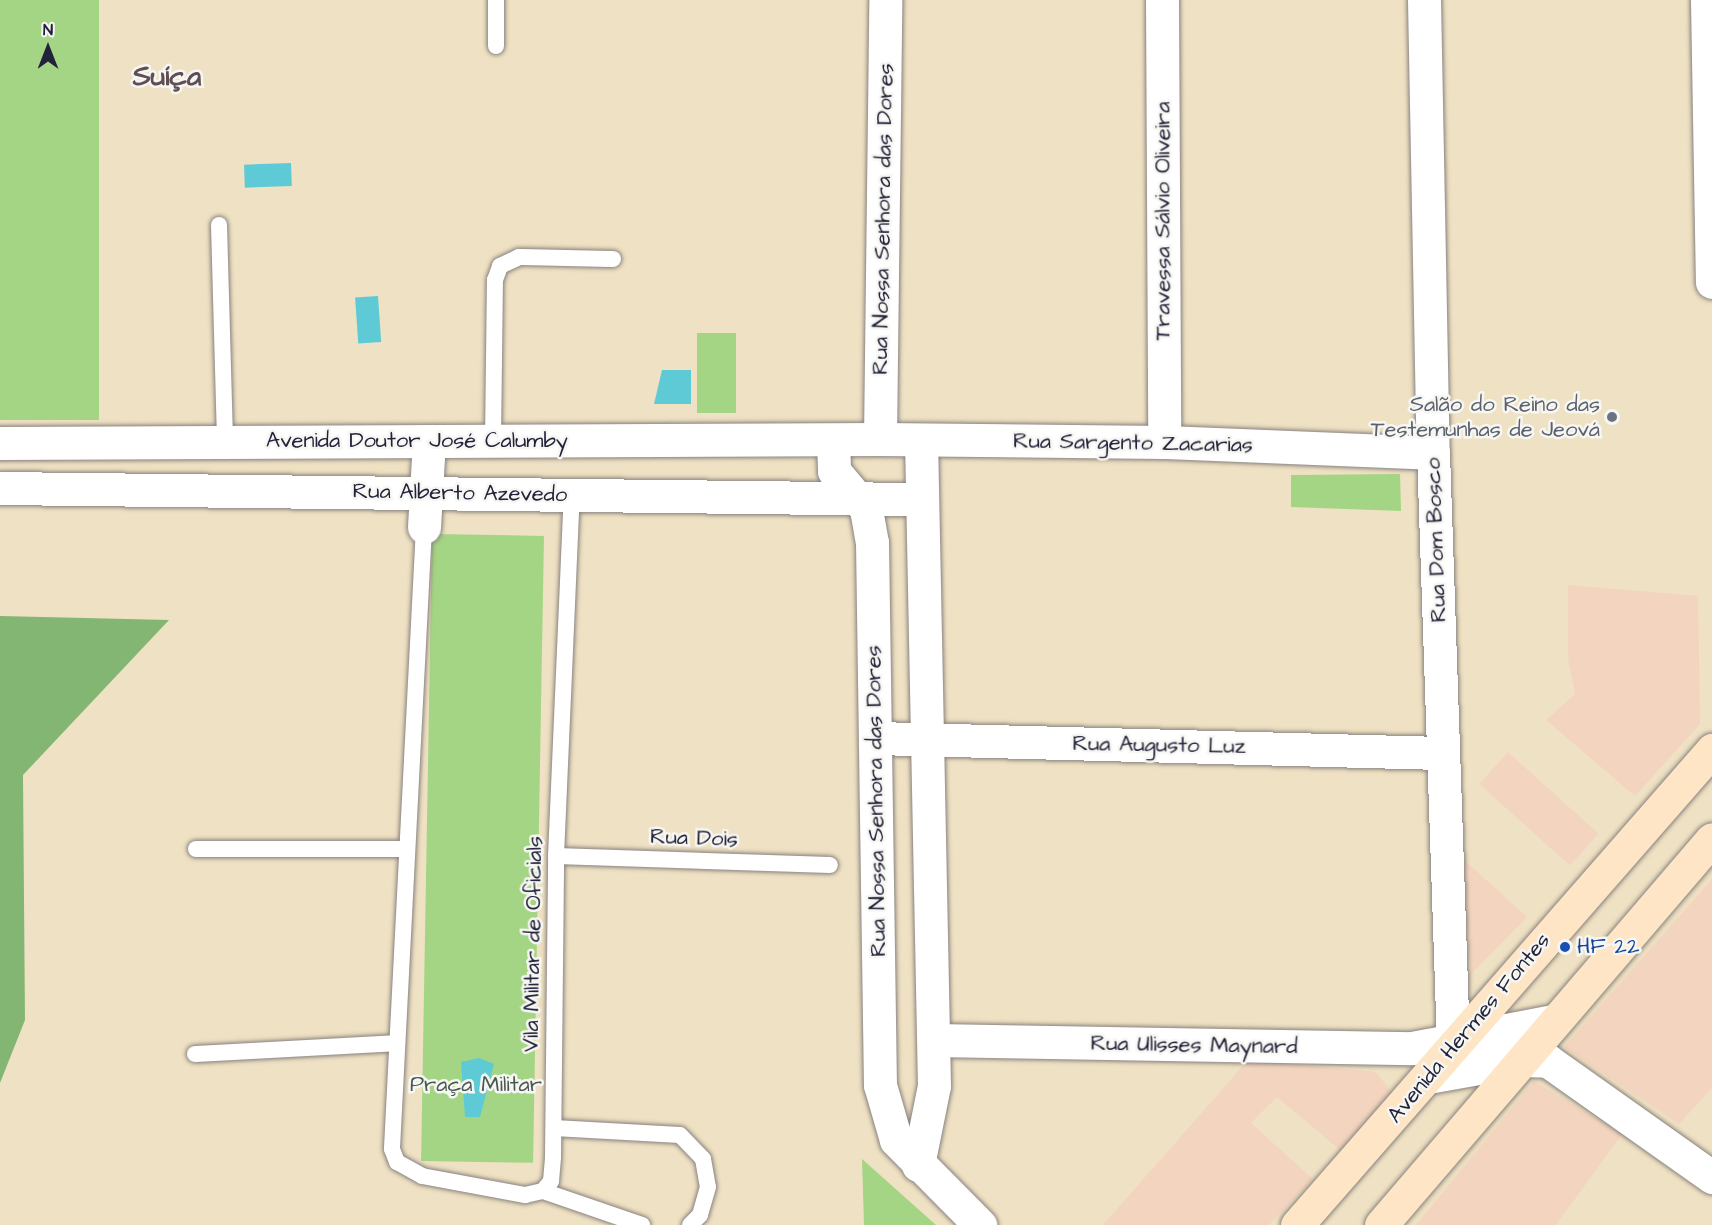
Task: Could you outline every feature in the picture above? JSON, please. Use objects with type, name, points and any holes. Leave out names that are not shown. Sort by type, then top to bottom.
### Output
[{"type":"main road","name":"Avenida Hermes Fontes","points":[[1297,1225],[1712,750]]},
{"type":"main road","points":[[1381,1225],[1712,839]]},
{"type":"street","name":"Rua Nossa Senhora das Dores","points":[[880,439],[885,0]]},
{"type":"street","name":"Travessa Sálvio Oliveira","points":[[1162,0],[1164,442]]},
{"type":"street","name":"Rua Dom Bosco","points":[[1424,0],[1432,453],[1454,1044]]},
{"type":"street","points":[[1707,0],[1712,282]]},
{"type":"street","name":"Rua Nossa Senhora das Dores","points":[[833,440],[834,471],[859,498],[872,542],[880,1085],[896,1140],[918,1165],[980,1225]]},
{"type":"street","name":"Rua Sargento Zacarias","points":[[833,440],[1164,442],[1432,453]]},
{"type":"street","name":"Avenida Doutor José Calumby","points":[[0,443],[833,440]]},
{"type":"street","points":[[918,1165],[933,1112],[934,1040],[920,499],[921,440]]},
{"type":"street","points":[[424,527],[429,441]]},
{"type":"street","name":"Rua Alberto Azevedo","points":[[0,488],[920,499]]},
{"type":"street","name":"Rua Augusto Luz","points":[[876,738],[1443,753]]},
{"type":"street","name":"Rua Ulisses Maynard","points":[[934,1040],[1383,1048],[1454,1044],[1554,1021]]},
{"type":"street","points":[[1428,1077],[1524,1060],[1557,1066],[1712,1177]]},
{"type":"lane","points":[[496,0],[496,46]]},
{"type":"lane","points":[[219,225],[225,442]]},
{"type":"lane","points":[[493,440],[495,280],[500,266],[519,257],[613,259]]},
{"type":"lane","name":"Vila Militar de Oficials","points":[[543,1191],[551,1181],[554,1128],[556,855],[572,494]]},
{"type":"lane","points":[[424,527],[392,1149],[397,1162],[422,1176],[525,1195],[543,1191],[642,1225]]},
{"type":"lane","points":[[196,849],[406,849]]},
{"type":"lane","name":"Rua Dois","points":[[556,855],[830,865]]},
{"type":"lane","points":[[195,1054],[396,1043]]},
{"type":"lane","points":[[554,1128],[680,1136],[703,1159],[708,1188],[700,1215],[690,1225]]},
{"type":"shaded area","points":[[1568,585],[1698,596],[1700,724],[1635,796],[1546,720],[1575,694],[1568,659]]},
{"type":"shaded area","points":[[1508,752],[1599,834],[1570,866],[1479,784]]},
{"type":"shaded area","points":[[1461,857],[1527,917],[1471,974]]},
{"type":"shaded area","points":[[1712,879],[1712,1088],[1679,1124],[1564,1047]]},
{"type":"shaded area","points":[[1248,1060],[1376,1072],[1393,1094],[1341,1151],[1277,1097],[1251,1123],[1313,1179],[1269,1225],[1103,1225]]},
{"type":"shaded area","points":[[1534,1081],[1622,1134],[1556,1225],[1416,1225]]},
{"type":"green space","points":[[0,0],[99,0],[99,420],[0,420]]},
{"type":"green space","points":[[697,333],[736,333],[736,413],[697,413]]},
{"type":"green space","points":[[1400,474],[1401,511],[1291,507],[1291,475]]},
{"type":"green space","name":"Praça Militar","points":[[432,534],[544,536],[533,1163],[421,1161]]},
{"type":"green space","points":[[0,616],[169,620],[23,775],[25,1020],[0,1083]]},
{"type":"green space","points":[[862,1159],[936,1225],[864,1225]]},
{"type":"water","points":[[291,163],[292,186],[245,188],[244,165]]},
{"type":"water","points":[[378,296],[381,342],[358,343],[355,298]]},
{"type":"water","points":[[662,370],[691,370],[691,404],[654,404]]},
{"type":"water","points":[[479,1058],[494,1064],[480,1117],[465,1117],[461,1062]]},
{"type":"place","name":"Salão do Reino das Testemunhas de Jeová","points":[[1612,417]]},
{"type":"place","name":"HF 22","points":[[1565,947]]},
{"type":"district","name":"Suíça","points":[[167,77]]}]
